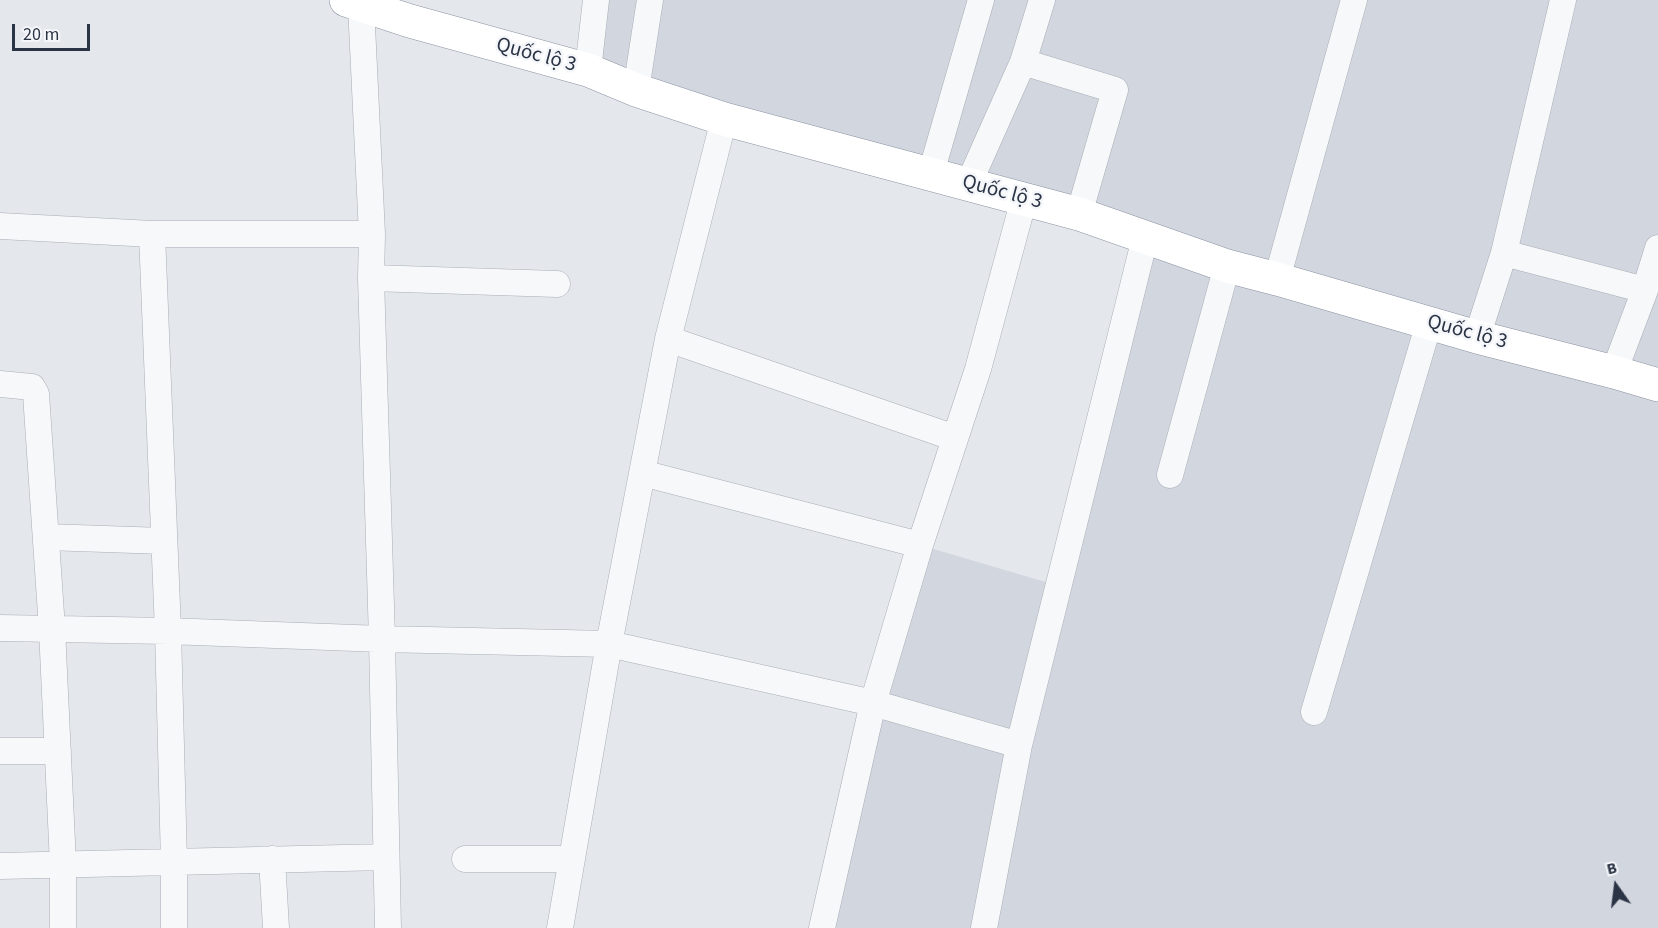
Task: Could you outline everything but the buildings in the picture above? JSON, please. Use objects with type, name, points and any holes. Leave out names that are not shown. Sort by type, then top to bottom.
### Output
[{"type":"highway","name":"Quốc lộ 3","points":[[354,2],[412,10],[724,119],[969,183],[1078,214],[1227,266],[1477,337],[1658,384]]},
{"type":"street","points":[[588,70],[596,0]]},
{"type":"street","points":[[636,90],[650,0]]},
{"type":"street","points":[[931,173],[981,0]]},
{"type":"street","points":[[969,183],[1023,62],[1042,0]]},
{"type":"street","points":[[1277,279],[1354,0]]},
{"type":"street","points":[[1477,337],[1504,253],[1563,0]]},
{"type":"street","points":[[354,2],[372,234],[371,278],[388,928]]},
{"type":"street","points":[[1023,62],[1114,90],[1078,214]]},
{"type":"street","points":[[560,928],[609,644],[668,339],[724,119]]},
{"type":"street","points":[[822,928],[873,703],[920,545],[978,369],[1024,199]]},
{"type":"street","points":[[0,226],[152,234],[372,234]]},
{"type":"street","points":[[152,234],[168,631],[174,928]]},
{"type":"street","points":[[984,928],[1019,745],[1145,238]]},
{"type":"street","points":[[1614,372],[1658,248]]},
{"type":"street","points":[[1504,253],[1645,290]]},
{"type":"street","points":[[1170,475],[1227,266]]},
{"type":"street","points":[[371,278],[557,284]]},
{"type":"street","points":[[1314,711],[1429,323]]},
{"type":"street","points":[[668,339],[955,438]]},
{"type":"street","points":[[0,384],[32,387],[36,394],[52,629],[63,864],[63,928]]},
{"type":"street","points":[[642,473],[920,545]]},
{"type":"street","points":[[46,537],[164,541]]},
{"type":"street","points":[[0,628],[609,644],[873,703],[1019,745]]},
{"type":"street","points":[[0,751],[58,751]]},
{"type":"street","points":[[0,866],[386,857]]},
{"type":"street","points":[[465,858],[572,859]]},
{"type":"street","points":[[272,859],[276,928]]},
{"type":"shaded area","points":[[595,0],[1658,0],[1658,928],[822,928],[920,545],[1059,586],[1144,241],[588,70]]}]
